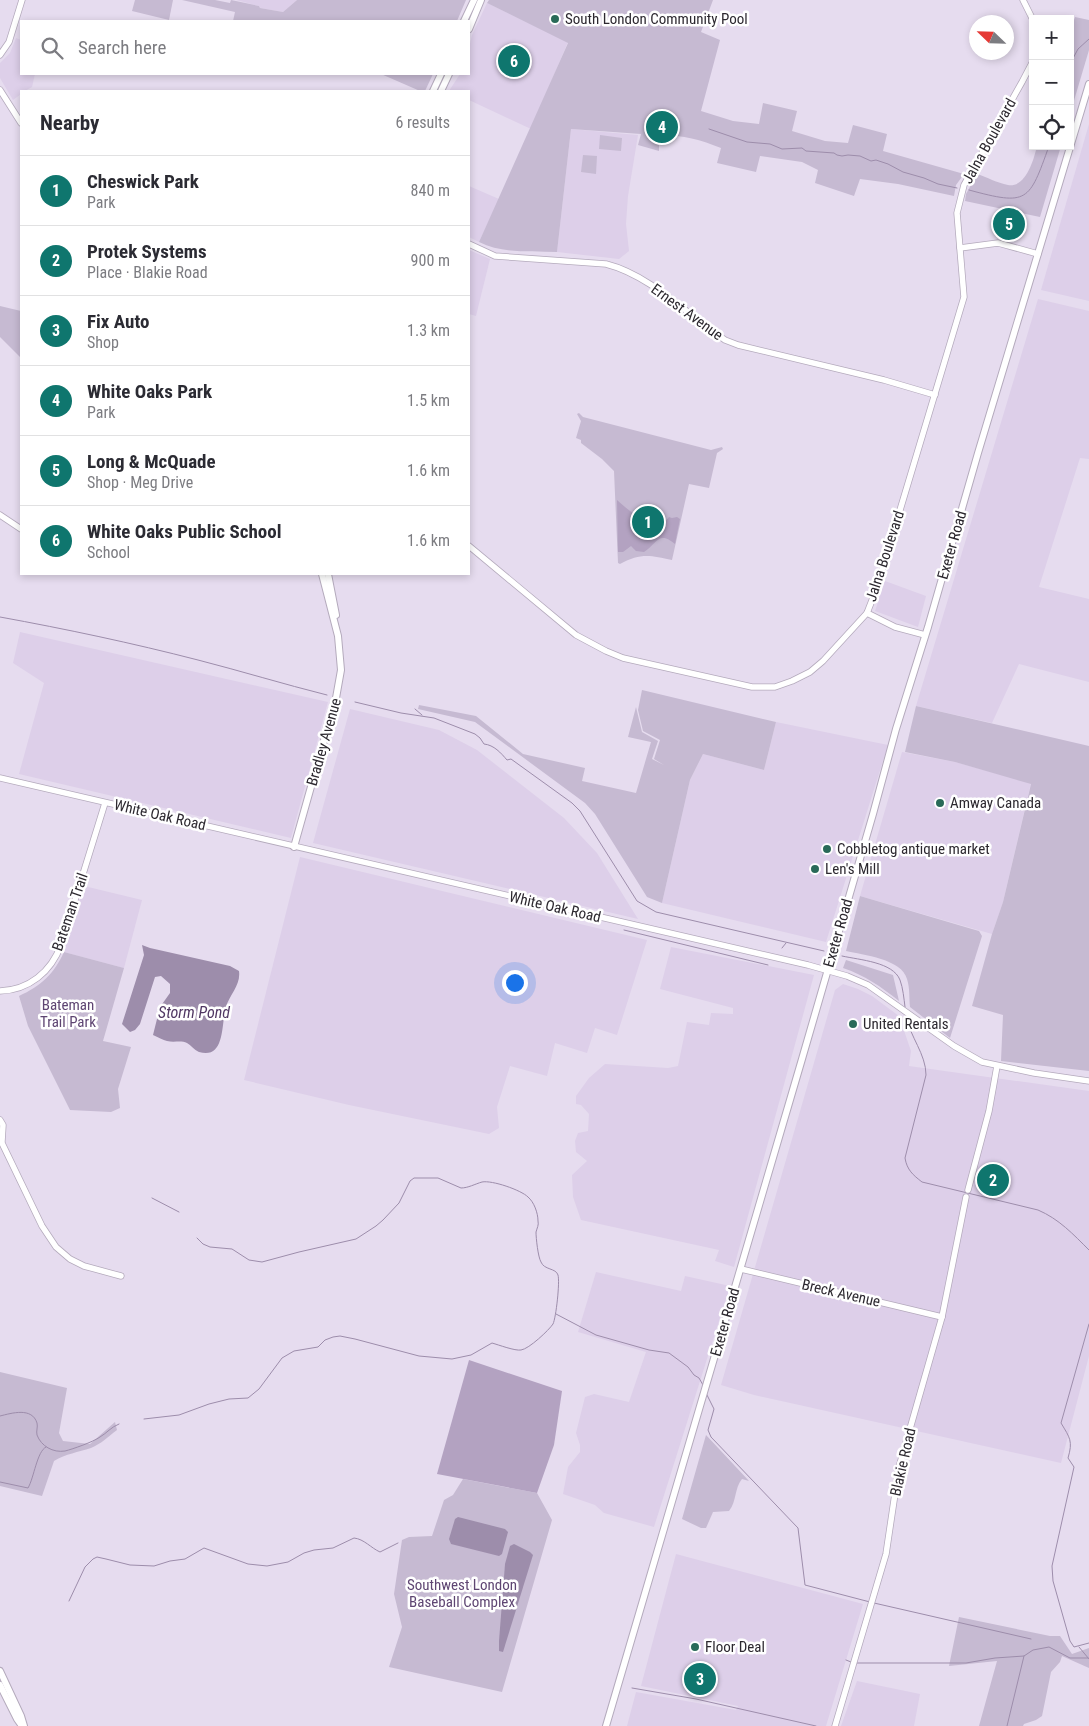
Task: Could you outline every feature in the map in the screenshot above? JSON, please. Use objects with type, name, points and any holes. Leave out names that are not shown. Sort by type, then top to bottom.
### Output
[{"type":"main road","points":[[464,20],[474,0]]},
{"type":"main road","points":[[470,27],[482,0]]},
{"type":"main road","points":[[433,90],[441,75]]},
{"type":"main road","points":[[441,90],[449,75]]},
{"type":"main road","name":"Exeter Road","points":[[606,1726],[741,1269],[896,729],[1089,84]]},
{"type":"main road","name":"Bradley Avenue","points":[[322,575],[338,636]]},
{"type":"main road","name":"Bradley Avenue","points":[[294,847],[338,689],[341,661],[337,618],[328,575]]},
{"type":"main road","points":[[0,1671],[21,1716],[23,1726]]},
{"type":"main road","points":[[0,1685],[17,1719],[23,1726]]},
{"type":"street","points":[[0,55],[9,42],[22,0]]},
{"type":"street","points":[[1023,0],[1030,15]]},
{"type":"street","name":"Jalna Boulevard","points":[[470,547],[576,635],[623,658],[752,687],[775,686],[792,681],[810,672],[824,661],[867,613],[877,585],[964,297],[957,213],[964,186],[1029,69]]},
{"type":"street","points":[[0,90],[20,122]]},
{"type":"street","points":[[960,248],[998,243],[1038,254]]},
{"type":"street","name":"Ernest Avenue","points":[[470,244],[495,256],[606,264],[618,267],[642,280],[725,340],[738,345],[935,394]]},
{"type":"street","points":[[0,515],[20,528]]},
{"type":"street","points":[[867,613],[895,627],[925,635]]},
{"type":"street","name":"White Oak Road","points":[[0,778],[827,970],[868,985],[965,1054],[982,1062],[1089,1081]]},
{"type":"street","name":"Bateman Trail","points":[[0,992],[26,986],[37,979],[45,972],[58,952],[106,802]]},
{"type":"street","points":[[968,1190],[989,1111],[997,1066]]},
{"type":"street","points":[[0,1120],[3,1125],[1,1140],[42,1226],[56,1247],[70,1259],[84,1266],[121,1276]]},
{"type":"street","name":"Blakie Road","points":[[835,1726],[886,1554],[899,1466],[942,1317],[966,1197]]},
{"type":"street","name":"Breck Avenue","points":[[741,1269],[942,1317]]},
{"type":"shaded area","points":[[236,0],[297,0],[283,12],[260,8],[259,6]]},
{"type":"shaded area","points":[[487,3],[568,42],[531,129],[470,100],[470,90],[450,90],[459,75],[470,75],[470,44]]},
{"type":"shaded area","points":[[16,38],[20,40],[20,75],[35,75],[32,87],[27,90],[20,90],[20,95],[13,100],[0,78],[0,63],[10,53]]},
{"type":"shaded area","points":[[1089,124],[1089,301],[1041,290]]},
{"type":"shaded area","points":[[571,129],[638,135],[628,196],[626,224],[629,251],[619,259],[557,252]]},
{"type":"shaded area","points":[[470,186],[499,199],[479,242],[470,238]]},
{"type":"shaded area","points":[[470,250],[490,259],[476,316],[470,314]]},
{"type":"shaded area","points":[[1038,299],[1089,311],[1089,459],[1080,458],[1039,587],[1089,599],[1089,682],[1019,664],[992,723],[916,706]]},
{"type":"shaded area","points":[[617,500],[631,512],[644,518],[664,523],[669,517],[680,519],[675,544],[665,538],[661,538],[644,552],[636,551],[631,546],[623,552],[618,552]]},
{"type":"shaded area","points":[[885,581],[926,596],[918,627],[875,611]]},
{"type":"shaded area","points":[[20,632],[328,702],[291,838],[19,774],[44,683],[13,663]]},
{"type":"shaded area","points":[[350,709],[439,730],[477,750],[564,818],[597,853],[638,919],[313,843]]},
{"type":"shaded area","points":[[776,722],[888,745],[826,942],[662,903],[690,780],[703,754],[764,770]]},
{"type":"shaded area","points":[[902,752],[955,762],[1031,783],[1003,902],[992,934],[860,896]]},
{"type":"shaded area","points":[[300,857],[647,940],[617,1035],[595,1028],[587,1053],[555,1043],[547,1076],[510,1066],[497,1107],[499,1128],[489,1134],[349,1105],[244,1080]]},
{"type":"shaded area","points":[[84,886],[142,900],[124,968],[64,952]]},
{"type":"shaded area","points":[[671,947],[814,975],[734,1267],[715,1261],[719,1250],[581,1220],[573,1197],[572,1175],[587,1161],[576,1152],[575,1141],[578,1133],[588,1131],[589,1114],[581,1105],[576,1104],[576,1096],[589,1078],[605,1064],[668,1068],[678,1066],[687,1022],[709,1025],[711,1013],[733,1014],[733,1008],[660,989]]},
{"type":"shaded area","points":[[843,984],[872,996],[899,1016],[911,1051],[909,1066],[1089,1091],[1089,1356],[1061,1463],[754,1395],[721,1385],[835,990]]},
{"type":"shaded area","points":[[596,1272],[681,1291],[685,1276],[730,1286],[654,1527],[604,1513],[595,1505],[563,1494],[568,1467],[580,1452],[576,1433],[585,1397],[594,1394],[629,1402],[646,1352],[578,1332]]},
{"type":"shaded area","points":[[469,1360],[562,1391],[554,1445],[537,1493],[437,1474]]},
{"type":"shaded area","points":[[676,1554],[863,1604],[826,1726],[627,1726],[636,1692],[736,1710],[738,1706],[641,1686]]},
{"type":"shaded area","points":[[857,1681],[920,1694],[914,1726],[841,1726]]},
{"type":"green space","points":[[135,0],[173,0],[169,20],[132,11]]},
{"type":"green space","points":[[182,0],[215,0],[230,3],[231,0],[283,12],[297,0],[466,0],[457,20],[233,20],[235,12]]},
{"type":"green space","points":[[489,0],[713,0],[701,32],[720,40],[701,111],[733,121],[759,124],[763,103],[797,111],[792,131],[825,141],[848,143],[853,125],[887,134],[883,151],[964,174],[956,185],[954,196],[898,184],[860,179],[854,196],[815,183],[818,170],[802,162],[760,156],[756,172],[717,163],[721,148],[692,138],[661,135],[659,151],[638,145],[641,134],[571,129],[557,252],[517,251],[488,246],[479,242],[568,43],[487,3]]},
{"type":"green space","points":[[1075,17],[1089,20],[1089,50],[1074,101],[1074,60]]},
{"type":"green space","points":[[383,75],[433,75],[425,90],[418,90]]},
{"type":"green space","points":[[600,135],[622,138],[621,151],[599,149]]},
{"type":"green space","points":[[1036,150],[1060,150],[1040,217],[965,201],[966,194],[977,174],[1000,183],[1014,185],[1020,182],[1028,172]]},
{"type":"green space","points":[[583,155],[597,156],[596,174],[581,172]]},
{"type":"green space","points":[[0,306],[20,311],[20,357],[0,337]]},
{"type":"green space","points":[[579,413],[583,417],[711,450],[722,447],[723,449],[717,453],[709,488],[689,484],[672,560],[645,556],[618,563],[614,471],[581,443],[581,440],[576,438],[581,421],[577,414]]},
{"type":"green space","points":[[642,690],[776,722],[764,770],[703,754],[690,780],[662,903],[647,897],[595,814],[585,803],[475,722],[418,709],[419,705],[476,716],[523,754],[585,768],[582,781],[636,793],[651,742],[628,737],[636,707],[642,732],[658,741],[652,759],[664,765],[654,759],[660,740],[643,731],[638,710]]},
{"type":"green space","points":[[916,706],[1089,746],[1089,1071],[1001,1061],[1003,1015],[972,1006],[1003,902],[1031,784],[955,762],[905,752]]},
{"type":"green space","points":[[860,896],[979,931],[982,936],[950,1038],[910,1007],[909,989],[904,972],[890,962],[846,951]]},
{"type":"green space","name":"Bateman Trail Park","points":[[64,952],[124,968],[103,1041],[131,1047],[118,1089],[120,1108],[111,1112],[70,1110],[28,1026],[19,996],[46,979],[56,967]]},
{"type":"green space","points":[[846,960],[893,975],[899,1001],[859,974],[843,968]]},
{"type":"green space","points":[[0,1372],[67,1388],[59,1433],[63,1441],[90,1444],[115,1422],[117,1430],[98,1444],[54,1461],[42,1496],[0,1486]]},
{"type":"green space","points":[[706,1435],[749,1481],[742,1479],[729,1511],[713,1512],[706,1528],[701,1528],[682,1519]]},
{"type":"green space","name":"Southwest London Baseball Complex","points":[[463,1479],[537,1493],[552,1520],[502,1692],[389,1667],[402,1627],[394,1594],[402,1540],[409,1537],[432,1536],[444,1500],[453,1495]]},
{"type":"green space","points":[[959,1617],[1050,1636],[1060,1636],[1072,1654],[1089,1648],[1089,1668],[1062,1656],[1060,1662],[1051,1672],[1042,1716],[1023,1726],[979,1726],[997,1661],[949,1666]]},
{"type":"water","name":"Storm Pond","points":[[142,945],[230,966],[239,971],[237,985],[226,1007],[221,1038],[214,1050],[208,1053],[199,1052],[185,1042],[167,1041],[153,1035],[160,1007],[170,993],[170,984],[161,976],[155,977],[140,1024],[135,1030],[130,1032],[122,1024],[144,955]]},
{"type":"water","points":[[458,1517],[505,1529],[508,1532],[502,1554],[499,1556],[451,1544],[449,1539],[455,1519]]},
{"type":"water","points":[[514,1544],[533,1555],[503,1652],[499,1651],[499,1641],[505,1564],[510,1546]]},
{"type":"waterway","points":[[1072,60],[1078,49],[1089,39]]},
{"type":"waterway","points":[[709,129],[747,142],[770,144],[782,149],[802,148],[806,151],[834,153],[842,156],[860,156],[871,161],[876,160],[888,164],[903,172],[938,184],[957,188]]},
{"type":"waterway","points":[[969,190],[1004,198],[1015,198],[1024,195],[1036,179],[1048,150]]},
{"type":"waterway","points":[[0,617],[148,648],[327,695]]},
{"type":"waterway","points":[[355,702],[401,713],[434,718],[475,734],[484,744],[500,752],[507,760],[511,759],[572,803],[580,811],[637,901],[656,912],[824,951]]},
{"type":"waterway","points":[[415,709],[422,715]]},
{"type":"waterway","points":[[624,930],[768,965]]},
{"type":"waterway","points":[[782,948],[786,943]]},
{"type":"waterway","points":[[842,956],[875,963],[891,969],[900,980],[905,1007]]},
{"type":"waterway","points":[[906,1016],[921,1053],[926,1075],[905,1158],[911,1172],[922,1182],[1038,1210],[1059,1222],[1089,1250]]},
{"type":"waterway","points":[[144,1419],[179,1415],[229,1399],[248,1398],[259,1389],[282,1358],[294,1351],[318,1347],[325,1340],[333,1337],[340,1336],[355,1339],[419,1356],[452,1359],[471,1355],[492,1343],[515,1350],[525,1349],[543,1335],[553,1324],[554,1320],[558,1292],[558,1275],[555,1271],[543,1265],[540,1260],[537,1247],[536,1232],[538,1222],[535,1208],[530,1199],[524,1194],[499,1184],[482,1182],[461,1188],[438,1178],[414,1178],[410,1181],[399,1203],[383,1220],[356,1239],[262,1262],[249,1260],[232,1249],[210,1247],[203,1244],[197,1238]]},
{"type":"waterway","points":[[152,1198],[179,1212]]},
{"type":"waterway","points":[[556,1314],[596,1335],[649,1350],[669,1353],[688,1367],[703,1385]]},
{"type":"waterway","points":[[1089,1324],[1061,1423],[1070,1440],[1068,1458],[1074,1467],[1052,1566],[1053,1581],[1070,1641],[1074,1647],[1089,1643]]},
{"type":"waterway","points":[[706,1393],[714,1409],[708,1430],[711,1437],[798,1528],[805,1585],[870,1602]]},
{"type":"waterway","points":[[0,1416],[21,1412],[31,1415],[37,1423],[37,1435],[41,1442],[52,1450],[61,1451],[73,1449],[93,1441],[119,1424]]},
{"type":"waterway","points":[[0,1482],[28,1488],[40,1454],[46,1447]]},
{"type":"waterway","points":[[69,1601],[85,1567],[97,1557],[130,1565],[154,1566],[185,1559],[204,1548],[248,1564],[267,1566],[288,1562],[314,1550],[333,1548],[354,1538],[361,1540],[380,1552],[398,1543]]},
{"type":"waterway","points":[[874,1603],[1031,1639]]},
{"type":"waterway","points":[[857,1663],[966,1663],[1024,1656],[1033,1650],[1049,1647],[1070,1658],[1088,1658]]},
{"type":"waterway","points":[[1079,1647],[1089,1659]]},
{"type":"waterway","points":[[1007,1726],[1024,1656]]},
{"type":"waterway","points":[[846,1660],[851,1662]]},
{"type":"waterway","points":[[632,1688],[696,1699],[816,1726]]},
{"type":"place","name":"South London Community Pool","points":[[555,19]]},
{"type":"place","name":"White Oaks Public School","points":[[514,61]]},
{"type":"place","name":"White Oaks Park","points":[[662,127]]},
{"type":"place","name":"Long & McQuade","points":[[1009,224]]},
{"type":"place","name":"Cheswick Park","points":[[648,522]]},
{"type":"place","name":"Amway Canada","points":[[940,803]]},
{"type":"place","name":"Cobbletog antique market","points":[[827,849]]},
{"type":"place","name":"Len's Mill","points":[[815,869]]},
{"type":"place","name":"United Rentals","points":[[853,1024]]},
{"type":"place","name":"Protek Systems","points":[[993,1180]]},
{"type":"place","name":"Floor Deal","points":[[695,1647]]},
{"type":"place","name":"Fix Auto","points":[[700,1679]]}]
